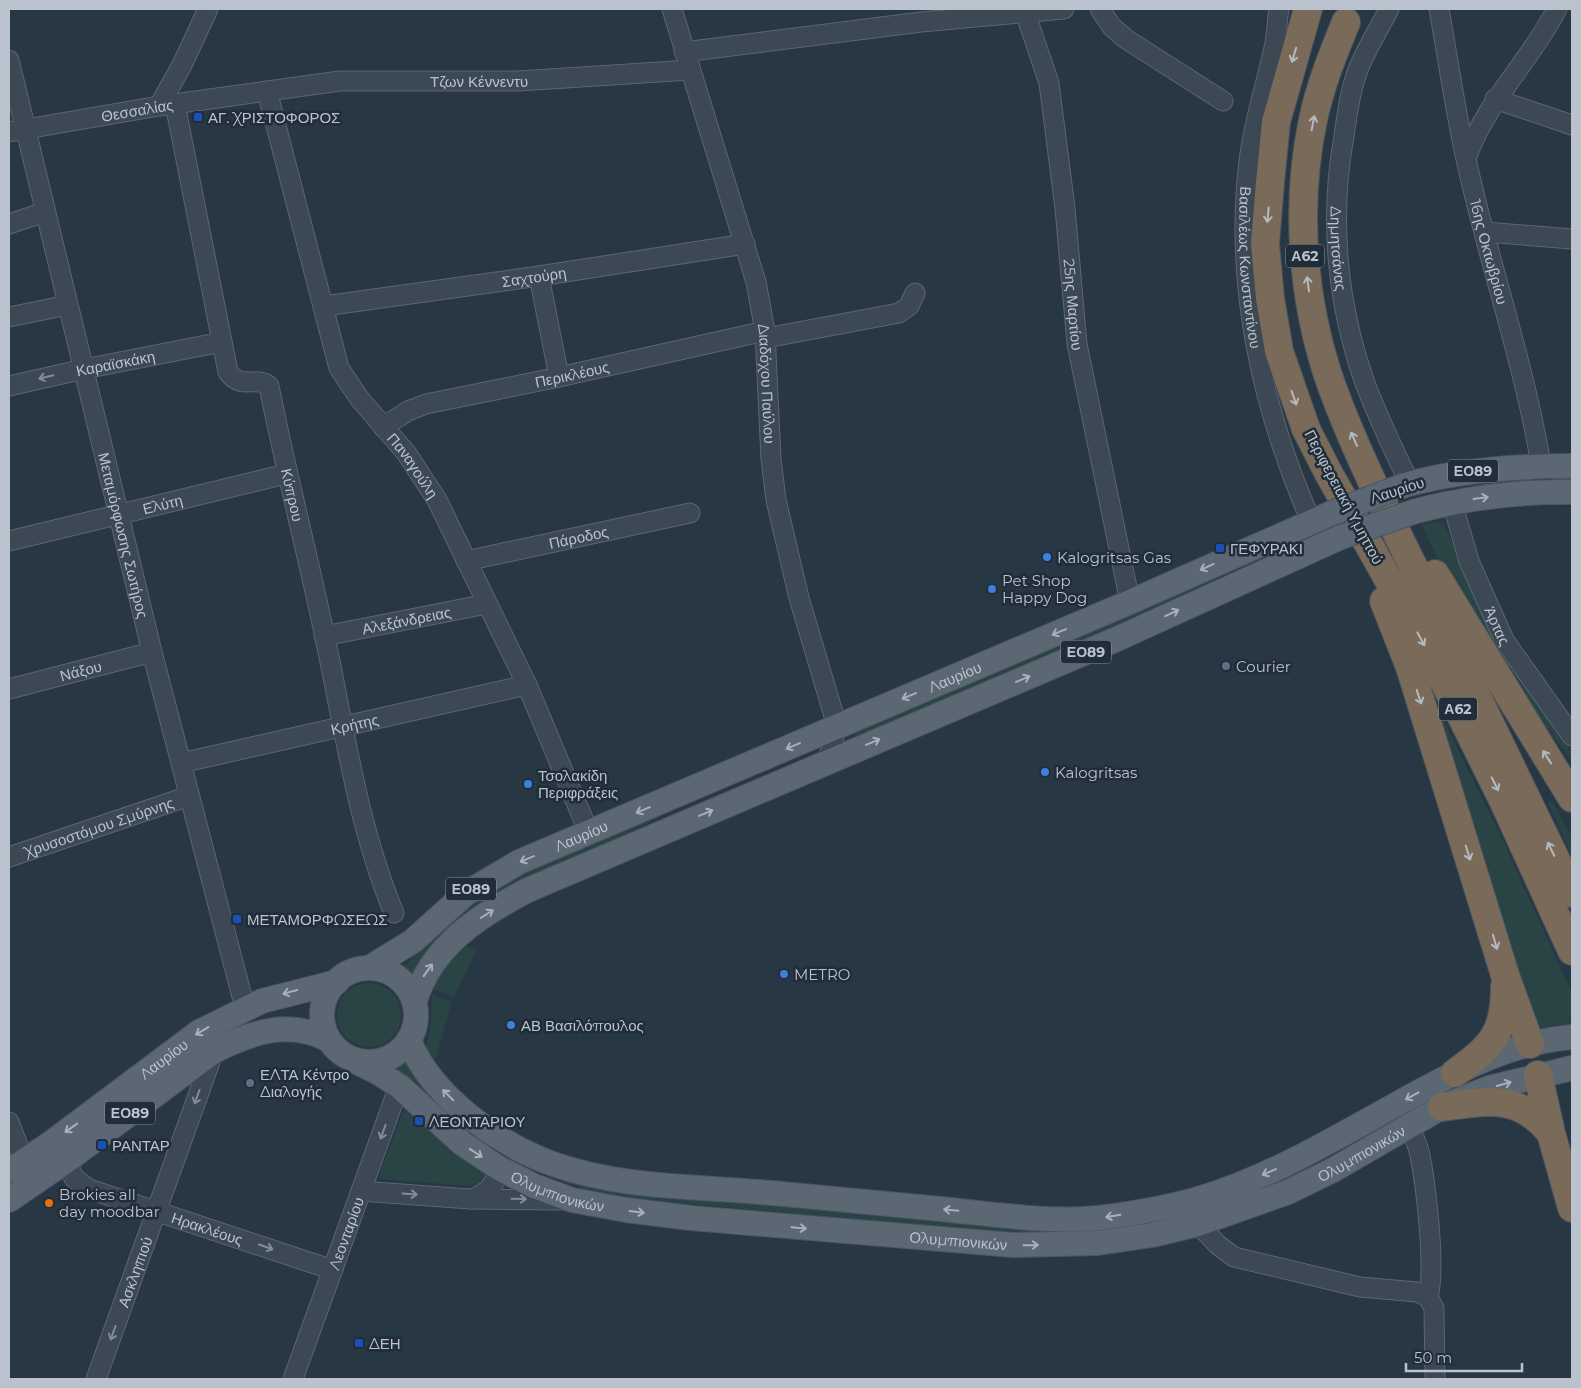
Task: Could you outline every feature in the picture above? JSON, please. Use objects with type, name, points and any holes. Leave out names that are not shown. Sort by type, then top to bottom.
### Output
[{"type":"highway","name":"Περιφερειακή Υμηττού","points":[[1308,9],[1276,122],[1265,244],[1270,298],[1280,351],[1306,429],[1329,474],[1431,655],[1503,800],[1572,952]]},
{"type":"highway","name":"Περιφερειακή Υμηττού","points":[[1346,22],[1326,70],[1313,120],[1305,175],[1303,231],[1315,324],[1330,381],[1374,484],[1572,893]]},
{"type":"highway","points":[[1329,474],[1369,561],[1410,667],[1505,975],[1536,1059],[1551,1133],[1572,1208]]},
{"type":"highway","points":[[1374,484],[1430,564],[1572,798]]},
{"type":"highway","points":[[1455,1073],[1484,1052],[1497,1034],[1505,1002],[1505,975]]},
{"type":"highway","points":[[1442,1107],[1482,1102],[1517,1106],[1537,1117],[1551,1133]]},
{"type":"main road","name":"Λαυρίου","points":[[16,1166],[199,1032],[245,1008],[286,993],[337,982],[352,972],[369,968],[401,950],[459,898],[492,876],[519,862],[1130,602],[1322,517],[1407,484],[1455,474],[1542,466],[1572,466]]},
{"type":"main road","name":"Λαυρίου","points":[[409,1040],[415,1025],[415,1001],[426,971],[450,944],[479,919],[508,900],[557,877],[1117,639],[1341,537],[1416,511],[1452,502],[1545,491],[1572,492]]},
{"type":"main road","points":[[369,968],[380,968],[398,976],[410,990],[415,1001]]},
{"type":"main road","name":"Λαυρίου","points":[[329,1040],[322,1019],[323,1004],[337,982]]},
{"type":"main road","name":"Λαυρίου","points":[[9,1200],[66,1161],[214,1051],[234,1040],[268,1030],[291,1029],[313,1032],[329,1040],[344,1056],[355,1061]]},
{"type":"main road","name":"Ολυμπιονικών","points":[[355,1061],[399,1086],[436,1122],[499,1168],[534,1186],[572,1200],[626,1210],[691,1218],[1012,1245],[1098,1242],[1152,1235],[1198,1224],[1288,1192],[1333,1170],[1442,1107],[1489,1088],[1569,1038]]},
{"type":"main road","points":[[355,1061],[384,1060],[398,1052],[409,1040]]},
{"type":"main road","name":"Ολυμπιονικών","points":[[409,1040],[414,1054],[439,1086],[470,1116],[524,1152],[556,1165],[625,1182],[751,1191],[1016,1217],[1096,1218],[1169,1205],[1232,1188],[1278,1169],[1455,1073],[1536,1059],[1570,1068]]},
{"type":"street","points":[[167,105],[182,65],[208,9]]},
{"type":"street","name":"Διαδόχου Παύλου","points":[[672,9],[745,244],[765,335],[771,459],[776,500],[799,598],[838,726]]},
{"type":"street","name":"Τζων Κέννεντυ","points":[[267,91],[340,80],[519,81],[687,61],[860,29],[1024,10],[1064,9]]},
{"type":"street","points":[[1100,9],[1112,27],[1126,39],[1223,101]]},
{"type":"street","name":"Βασιλέως Κωνσταντίνου","points":[[1279,9],[1275,42],[1256,121],[1250,160],[1245,225],[1246,273],[1259,356],[1269,402],[1286,461],[1322,517]]},
{"type":"street","name":"Δημητσάνας","points":[[1389,9],[1358,70],[1340,155],[1336,232],[1342,297],[1354,346],[1380,421],[1407,484]]},
{"type":"street","name":"16ης Οκτωβρίου","points":[[1439,9],[1466,159],[1542,466],[1545,491]]},
{"type":"street","points":[[1466,159],[1476,133],[1495,99],[1548,27],[1557,9]]},
{"type":"street","name":"25ης Μαρτίου","points":[[1024,10],[1049,83],[1066,208],[1077,344],[1130,602]]},
{"type":"street","name":"Μεταμόρφωσης Σωτήρος","points":[[9,60],[17,131],[45,212],[152,652],[245,1008]]},
{"type":"street","name":"Θεσσαλίας","points":[[17,131],[167,105],[267,91]]},
{"type":"street","name":"Παναγούλη","points":[[267,91],[341,373],[424,477],[527,685],[588,833]]},
{"type":"street","points":[[1495,99],[1572,125]]},
{"type":"street","name":"Κύπρου","points":[[167,105],[228,372],[232,377],[242,382],[262,383],[269,386],[286,474],[324,636],[354,780],[371,850],[394,913]]},
{"type":"street","points":[[9,224],[45,212]]},
{"type":"street","points":[[1485,232],[1572,239]]},
{"type":"street","name":"Σαχτούρη","points":[[324,306],[539,276],[745,244]]},
{"type":"street","points":[[539,276],[559,377]]},
{"type":"street","name":"Περικλέους","points":[[383,427],[408,411],[426,404],[765,335],[899,313],[909,306],[915,293]]},
{"type":"street","points":[[9,317],[68,305]]},
{"type":"street","name":"Καραϊσκάκη","points":[[15,385],[84,368],[222,342]]},
{"type":"street","points":[[9,400],[15,385]]},
{"type":"street","name":"Ελύτη","points":[[9,541],[286,474]]},
{"type":"street","name":"Άρτας","points":[[1452,502],[1468,560],[1504,640],[1572,736]]},
{"type":"street","name":"Πάροδος","points":[[466,561],[690,513]]},
{"type":"street","name":"Αλεξάνδρειας","points":[[324,636],[487,604]]},
{"type":"street","name":"Νάξου","points":[[9,689],[152,652]]},
{"type":"street","name":"Κρήτης","points":[[181,763],[527,685]]},
{"type":"street","points":[[828,761],[838,726]]},
{"type":"street","name":"Χρυσοστόμου Σμύρνης","points":[[9,857],[189,796]]},
{"type":"street","name":"Ασκληπιού","points":[[96,1379],[214,1051]]},
{"type":"street","name":"Λεονταρίου","points":[[293,1379],[399,1086]]},
{"type":"street","points":[[9,1122],[16,1166]]},
{"type":"street","points":[[1409,1126],[1420,1153],[1427,1209],[1432,1284],[1428,1297]]},
{"type":"street","points":[[470,1199],[481,1196],[489,1190],[499,1168],[499,1137]]},
{"type":"street","name":"Ηρακλέους","points":[[66,1161],[74,1178],[88,1189],[333,1270]]},
{"type":"street","points":[[361,1191],[470,1199],[572,1200]]},
{"type":"street","points":[[1198,1224],[1218,1245],[1234,1257],[1351,1286],[1417,1292],[1428,1297],[1434,1308],[1435,1379]]},
{"type":"green space","points":[[1335,522],[1338,528],[1243,567],[1120,625],[955,694],[861,737],[844,734]]},
{"type":"green space","points":[[1443,522],[1504,659],[1572,752],[1572,762],[1490,648],[1436,556],[1422,524]]},
{"type":"green space","points":[[1420,672],[1506,847],[1572,993],[1572,1023],[1535,1029]]},
{"type":"green space","points":[[1552,801],[1572,838],[1572,856],[1548,803]]},
{"type":"green space","points":[[659,814],[660,817],[607,844],[446,934],[440,927],[464,908],[517,876],[573,849]]},
{"type":"green space","points":[[436,933],[441,939],[412,976],[402,968]]},
{"type":"green space","points":[[471,947],[476,951],[454,997],[432,989],[447,964],[460,948]]},
{"type":"green space","points":[[369,983],[387,988],[392,992],[396,997],[401,1015],[396,1033],[392,1038],[387,1042],[369,1047],[351,1042],[346,1038],[342,1033],[337,1015],[342,997],[346,992],[351,988]]},
{"type":"green space","points":[[432,995],[452,1002],[435,1060],[426,1047],[431,1022]]},
{"type":"green space","points":[[406,1057],[487,1145],[441,1111],[391,1067]]},
{"type":"green space","points":[[404,1109],[410,1111],[447,1146],[485,1171],[486,1175],[483,1179],[477,1184],[470,1186],[380,1179],[379,1175]]},
{"type":"green space","points":[[1376,1127],[1276,1183],[1210,1208],[1116,1228],[1029,1235],[634,1199],[583,1189],[521,1166],[517,1158],[1082,1226]]},
{"type":"place","name":"ΑΓ. ΧΡΙΣΤΟΦΟΡΟΣ","points":[[198,117]]},
{"type":"place","name":"ΓΕΦΥΡΑΚΙ","points":[[1220,548]]},
{"type":"place","name":"Kalogritsas Gas","points":[[1047,557]]},
{"type":"place","name":"Pet Shop Happy Dog","points":[[992,589]]},
{"type":"place","name":"Courier","points":[[1226,666]]},
{"type":"place","name":"Kalogritsas","points":[[1045,772]]},
{"type":"place","name":"Τσολακίδη Περιφράξεις","points":[[528,784]]},
{"type":"place","name":"ΜΕΤΑΜΟΡΦΩΣΕΩΣ","points":[[237,919]]},
{"type":"place","name":"METRO","points":[[784,974]]},
{"type":"place","name":"ΑΒ Βασιλόπουλος","points":[[511,1025]]},
{"type":"place","name":"ΕΛΤΑ Κέντρο Διαλογής","points":[[250,1083]]},
{"type":"place","name":"ΛΕΟΝΤΑΡΙΟΥ","points":[[419,1121]]},
{"type":"place","name":"ΡΑΝΤΑΡ","points":[[102,1145]]},
{"type":"place","name":"Brokies all day moodbar","points":[[49,1203]]},
{"type":"place","name":"ΔΕΗ","points":[[359,1343]]}]
